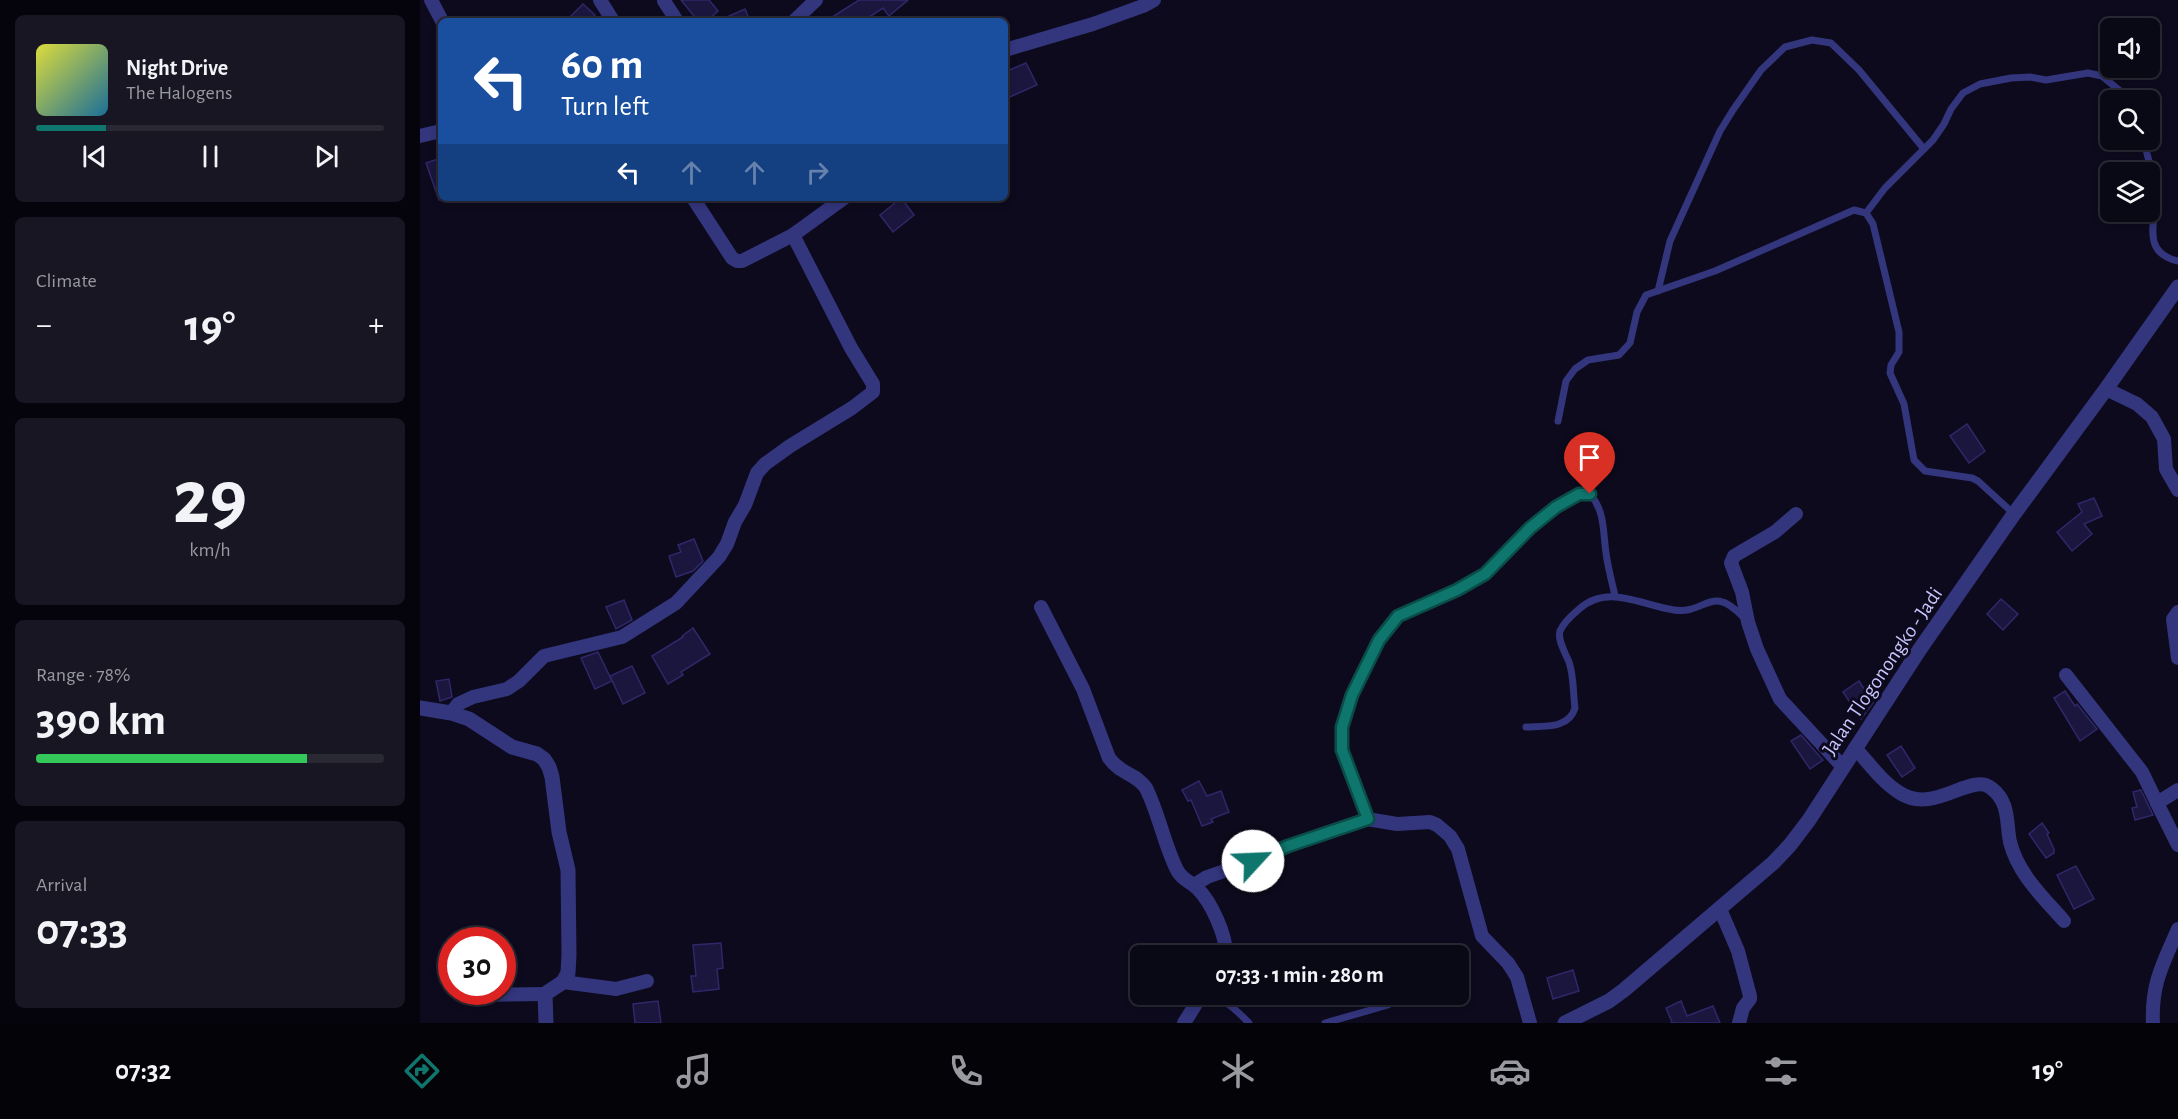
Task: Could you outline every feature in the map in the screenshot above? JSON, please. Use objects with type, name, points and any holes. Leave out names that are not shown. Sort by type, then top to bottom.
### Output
[{"type":"street","points":[[431,0],[440,18]]},
{"type":"street","points":[[600,0],[611,18]]},
{"type":"street","points":[[797,18],[816,0]]},
{"type":"street","points":[[1008,49],[1093,24],[1154,0]]},
{"type":"street","points":[[664,1],[675,18]]},
{"type":"street","points":[[420,135],[438,131]]},
{"type":"street","points":[[695,201],[736,261],[742,261],[793,235],[840,201]]},
{"type":"street","points":[[451,713],[459,704],[473,697],[507,689],[519,681],[537,660],[544,656],[622,637],[676,603],[723,550],[752,490],[757,472],[765,464],[873,392],[873,384],[846,338],[793,235]]},
{"type":"street","name":"Jalan Tlogonongko - Jadi","points":[[1564,1023],[1609,1001],[1624,990],[1791,845],[1882,705],[2014,514],[2178,287]]},
{"type":"street","points":[[2106,389],[2145,409],[2152,417],[2164,439],[2164,464],[2178,490]]},
{"type":"street","points":[[1796,514],[1775,532],[1740,552],[1731,560],[1757,650],[1780,699],[1843,767]]},
{"type":"street","points":[[1041,607],[1083,689],[1109,758],[1115,766],[1142,782],[1146,788],[1180,876],[1200,891],[1218,921],[1225,945]]},
{"type":"street","points":[[2178,612],[2173,619],[2178,658]]},
{"type":"street","points":[[2066,675],[2142,772],[2178,845]]},
{"type":"street","points":[[420,708],[451,713],[469,719],[512,747],[537,754],[549,767],[570,889],[568,973],[563,982],[545,993],[516,994]]},
{"type":"street","points":[[1855,748],[1887,783],[1900,794],[1911,798],[1923,801],[1976,784],[1990,786],[2006,809],[2010,840],[2022,871],[2064,921]]},
{"type":"street","points":[[2157,802],[2178,790]]},
{"type":"street","points":[[1194,885],[1207,877],[1288,846],[1368,819],[1397,824],[1430,822],[1450,836],[1458,849],[1482,936],[1508,963],[1517,977],[1530,1023]]},
{"type":"street","points":[[1720,909],[1738,951],[1750,996],[1743,1008],[1739,1023]]},
{"type":"street","points":[[2153,1023],[2153,991],[2178,929]]},
{"type":"street","points":[[563,982],[616,989],[647,981]]},
{"type":"street","points":[[545,993],[546,1023]]},
{"type":"street","points":[[1184,1023],[1196,1005]]},
{"type":"lane","points":[[1658,291],[1670,241],[1720,131],[1761,70],[1785,47],[1812,40],[1831,43],[1860,70],[1924,149]]},
{"type":"lane","points":[[1866,213],[1885,188],[1924,149],[1944,124],[1951,109],[1963,93],[1980,84],[2011,78],[2030,77],[2046,80],[2088,73],[2102,76],[2119,90]]},
{"type":"lane","points":[[2147,150],[2156,188],[2152,229],[2155,245],[2163,255],[2178,261]]},
{"type":"lane","points":[[1558,421],[1566,381],[1575,369],[1588,360],[1620,355],[1630,343],[1636,312],[1646,295],[1715,271],[1854,210],[1866,213],[1873,224],[1899,332],[1899,352],[1890,374],[1904,404],[1914,460],[1925,471],[1972,478],[1978,481],[2014,514]]},
{"type":"lane","points":[[1368,819],[1342,750],[1342,727],[1352,695],[1379,640],[1398,616],[1457,590],[1485,574],[1530,528],[1556,507],[1579,494],[1590,494],[1597,502],[1615,596]]},
{"type":"lane","points":[[1526,727],[1553,726],[1566,721],[1573,714],[1575,708],[1571,672],[1560,631],[1573,614],[1593,598],[1615,596],[1683,611],[1715,600],[1733,606],[1748,622]]},
{"type":"lane","points":[[1230,1005],[1249,1023]]},
{"type":"lane","points":[[1325,1023],[1388,1005]]},
{"type":"building","points":[[681,0],[709,0],[718,11],[710,18],[696,18]]},
{"type":"building","points":[[859,0],[908,0],[889,16],[883,8],[868,18],[831,18]]},
{"type":"building","points":[[583,4],[595,15],[592,18],[569,18]]},
{"type":"building","points":[[745,9],[749,18],[725,18]]},
{"type":"building","points":[[1026,63],[1037,85],[1008,98],[1008,71]]},
{"type":"building","points":[[438,159],[438,197],[426,163]]},
{"type":"building","points":[[897,201],[903,201],[914,215],[893,232],[880,215]]},
{"type":"building","points":[[1967,424],[1985,451],[1969,463],[1950,436]]},
{"type":"building","points":[[2094,498],[2102,516],[2084,524],[2092,534],[2072,551],[2057,532],[2082,512],[2078,504]]},
{"type":"building","points":[[694,539],[703,561],[693,571],[676,577],[669,556],[681,552],[678,545]]},
{"type":"building","points":[[2001,599],[2018,614],[2003,630],[1987,614]]},
{"type":"building","points":[[624,600],[632,620],[616,629],[606,607]]},
{"type":"building","points":[[693,628],[710,654],[681,672],[683,675],[668,684],[652,656]]},
{"type":"building","points":[[598,652],[612,681],[595,689],[581,658]]},
{"type":"building","points":[[632,666],[645,693],[623,704],[610,676]]},
{"type":"building","points":[[449,679],[452,697],[440,701],[436,681]]},
{"type":"building","points":[[1859,681],[1873,703],[1861,719],[1843,692]]},
{"type":"building","points":[[2065,691],[2075,706],[2077,704],[2097,729],[2080,741],[2054,698]]},
{"type":"building","points":[[1801,735],[1823,760],[1810,769],[1791,741]]},
{"type":"building","points":[[1901,746],[1915,768],[1902,777],[1887,755]]},
{"type":"building","points":[[1199,781],[1207,796],[1221,791],[1229,812],[1211,819],[1213,822],[1202,826],[1191,800],[1188,801],[1182,790]]},
{"type":"building","points":[[2141,790],[2153,815],[2135,820],[2132,808],[2137,807],[2133,792]]},
{"type":"building","points":[[2042,823],[2049,833],[2047,834],[2054,849],[2054,853],[2046,858],[2029,834]]},
{"type":"building","points":[[2076,866],[2094,899],[2074,909],[2057,875]]},
{"type":"building","points":[[721,943],[723,968],[717,969],[719,989],[693,992],[691,976],[696,976],[693,945]]},
{"type":"building","points":[[1573,970],[1579,991],[1553,999],[1547,978]]},
{"type":"building","points":[[658,1001],[661,1023],[635,1023],[633,1004]]},
{"type":"building","points":[[1681,1001],[1687,1016],[1713,1006],[1720,1023],[1671,1023],[1666,1008]]},
{"type":"route","points":[[1253,861],[1288,846],[1368,819],[1342,750],[1342,727],[1352,695],[1379,640],[1398,616],[1457,590],[1485,574],[1530,528],[1556,507],[1579,494],[1590,494]]}]
